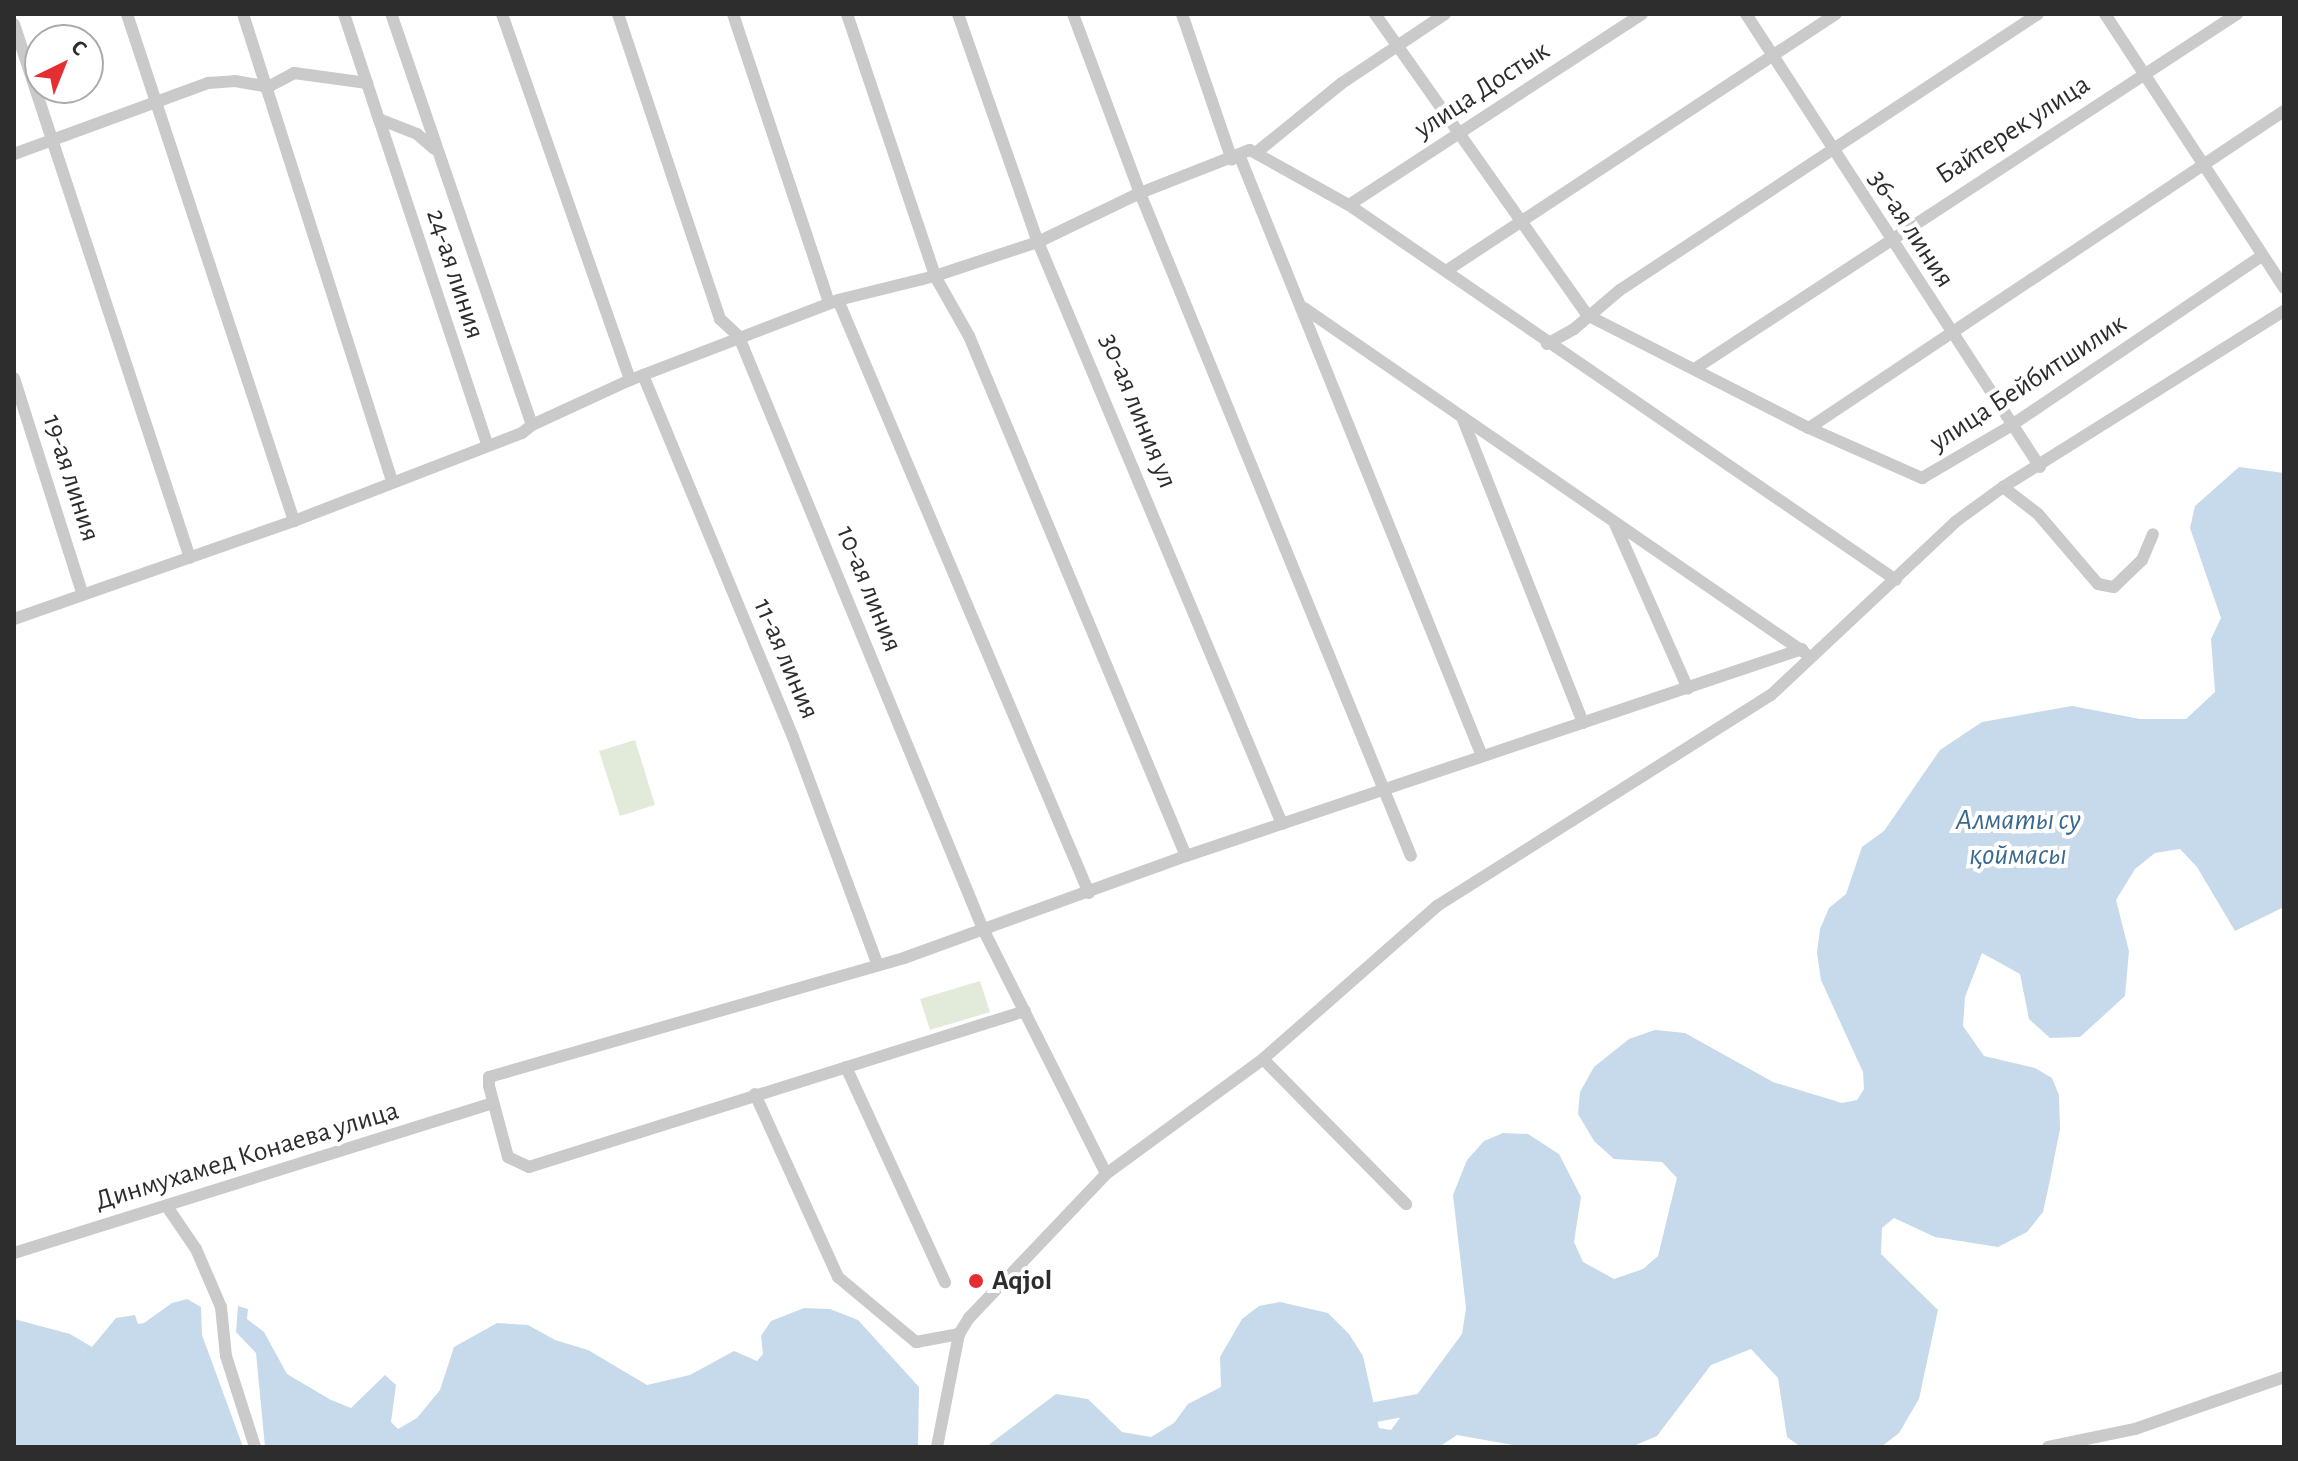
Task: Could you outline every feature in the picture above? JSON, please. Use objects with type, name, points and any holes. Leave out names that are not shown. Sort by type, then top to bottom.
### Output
[{"type":"street","points":[[127,14],[294,521]]},
{"type":"street","points":[[243,14],[392,480]]},
{"type":"street","points":[[14,154],[208,83],[235,81],[268,87],[294,73],[367,83],[344,14]]},
{"type":"street","points":[[391,14],[532,425]]},
{"type":"street","points":[[502,14],[630,380]]},
{"type":"street","name":"10-ая линия","points":[[618,14],[720,319],[739,337],[983,929],[1106,1174]]},
{"type":"street","points":[[733,14],[834,302],[1089,893]]},
{"type":"street","points":[[847,14],[935,276],[969,336],[1186,856]]},
{"type":"street","name":"30-ая линия ул","points":[[958,14],[1038,242],[1282,824]]},
{"type":"street","points":[[1073,14],[1140,193],[1411,856]]},
{"type":"street","points":[[1182,14],[1236,159],[1304,308],[1482,756]]},
{"type":"street","points":[[1375,14],[1587,315],[1809,428],[2284,111]]},
{"type":"street","points":[[14,619],[294,521],[487,444],[630,380],[739,337],[834,302],[935,276],[1038,242],[1140,193],[1257,152],[1396,45],[1445,14]]},
{"type":"street","name":"улица Достык","points":[[1349,205],[1642,14]]},
{"type":"street","name":"36-ая линия","points":[[1746,14],[2009,427],[2040,467]]},
{"type":"street","points":[[1446,271],[1523,225],[1836,14]]},
{"type":"street","points":[[1547,344],[2038,14]]},
{"type":"street","points":[[2105,14],[2284,288]]},
{"type":"street","name":"Байтерек улица","points":[[1696,368],[1888,239],[2237,14]]},
{"type":"street","points":[[14,24],[190,558]]},
{"type":"street","name":"24-ая линия","points":[[367,83],[487,444]]},
{"type":"street","points":[[379,119],[417,134],[437,151]]},
{"type":"street","points":[[1257,152],[1349,205],[1547,344],[1896,580]]},
{"type":"street","name":"улица Бейбитшилик","points":[[1809,428],[1922,478],[2009,427],[2262,256]]},
{"type":"street","points":[[1304,308],[1802,649],[1812,660]]},
{"type":"street","points":[[937,1447],[959,1334],[986,1297],[1106,1174],[1263,1059],[1437,906],[1735,721],[1812,660],[1955,522],[2003,487],[2040,467],[2284,311]]},
{"type":"street","name":"11-ая линия","points":[[643,375],[793,737],[878,965]]},
{"type":"street","name":"19-ая линия","points":[[14,378],[82,593]]},
{"type":"street","points":[[1462,417],[1583,723]]},
{"type":"street","points":[[2003,487],[2038,514],[2098,584],[2114,587],[2142,560],[2153,534]]},
{"type":"street","points":[[1614,521],[1688,689]]},
{"type":"street","points":[[1025,1011],[529,1167],[508,1157],[489,1077],[878,965],[1089,893],[1186,856],[1384,792],[1802,649]]},
{"type":"street","points":[[1263,1059],[1406,1204]]},
{"type":"street","points":[[846,1067],[945,1282]]},
{"type":"street","points":[[755,1094],[838,1277],[916,1342],[959,1334]]},
{"type":"street","name":"Динмухамед Конаева улица","points":[[14,1253],[168,1208],[493,1103]]},
{"type":"street","points":[[168,1208],[196,1249],[221,1307],[226,1356],[255,1447]]},
{"type":"street","points":[[2048,1447],[2135,1429],[2284,1377]]},
{"type":"green space","points":[[635,740],[655,805],[620,816],[599,751]]},
{"type":"green space","points":[[980,981],[990,1012],[930,1030],[920,999]]},
{"type":"water","name":"Алматы су қоймасы","points":[[2239,467],[2284,473],[2284,907],[2235,931],[2197,867],[2180,849],[2155,853],[2135,869],[2116,900],[2129,951],[2125,996],[2080,1037],[2050,1038],[2029,1019],[2020,974],[1982,953],[1965,997],[1963,1026],[1984,1056],[2035,1068],[2052,1078],[2059,1095],[2060,1129],[2043,1212],[2027,1232],[1998,1247],[1935,1237],[1894,1218],[1882,1228],[1881,1254],[1938,1310],[1919,1399],[1899,1433],[1881,1447],[1801,1447],[1787,1437],[1778,1378],[1751,1349],[1711,1365],[1657,1436],[1631,1447],[1524,1447],[1457,1435],[1439,1447],[986,1447],[1056,1394],[1088,1399],[1122,1432],[1151,1437],[1174,1423],[1188,1404],[1221,1387],[1220,1357],[1242,1319],[1259,1306],[1280,1302],[1328,1313],[1349,1334],[1363,1356],[1379,1428],[1391,1430],[1462,1334],[1466,1308],[1453,1195],[1467,1160],[1484,1141],[1503,1133],[1528,1134],[1559,1154],[1581,1197],[1574,1242],[1583,1262],[1614,1279],[1643,1269],[1658,1256],[1677,1178],[1662,1162],[1614,1159],[1594,1141],[1578,1114],[1580,1092],[1594,1067],[1629,1039],[1655,1030],[1685,1033],[1773,1082],[1842,1103],[1857,1100],[1864,1089],[1863,1072],[1821,980],[1817,953],[1820,929],[1829,908],[1846,894],[1862,847],[1884,831],[1940,750],[1982,722],[2072,706],[2140,719],[2186,719],[2215,692],[2211,639],[2221,618],[2190,528],[2195,506]]},
{"type":"water","points":[[187,1299],[201,1307],[202,1335],[243,1447],[14,1447],[14,1319],[70,1334],[92,1347],[116,1318],[135,1315],[138,1324],[144,1323],[172,1303]]},
{"type":"water","points":[[238,1306],[248,1309],[247,1319],[264,1332],[287,1374],[331,1400],[351,1408],[385,1375],[396,1385],[391,1422],[398,1429],[417,1418],[440,1390],[454,1347],[497,1323],[528,1325],[555,1340],[588,1350],[647,1385],[690,1375],[734,1351],[757,1361],[763,1354],[761,1336],[771,1321],[804,1308],[830,1309],[858,1320],[919,1387],[918,1447],[265,1447],[256,1353],[236,1332]]},
{"type":"waterway","points":[[1349,1417],[1440,1400]]},
{"type":"place","name":"Aqjol","points":[[976,1281]]}]
